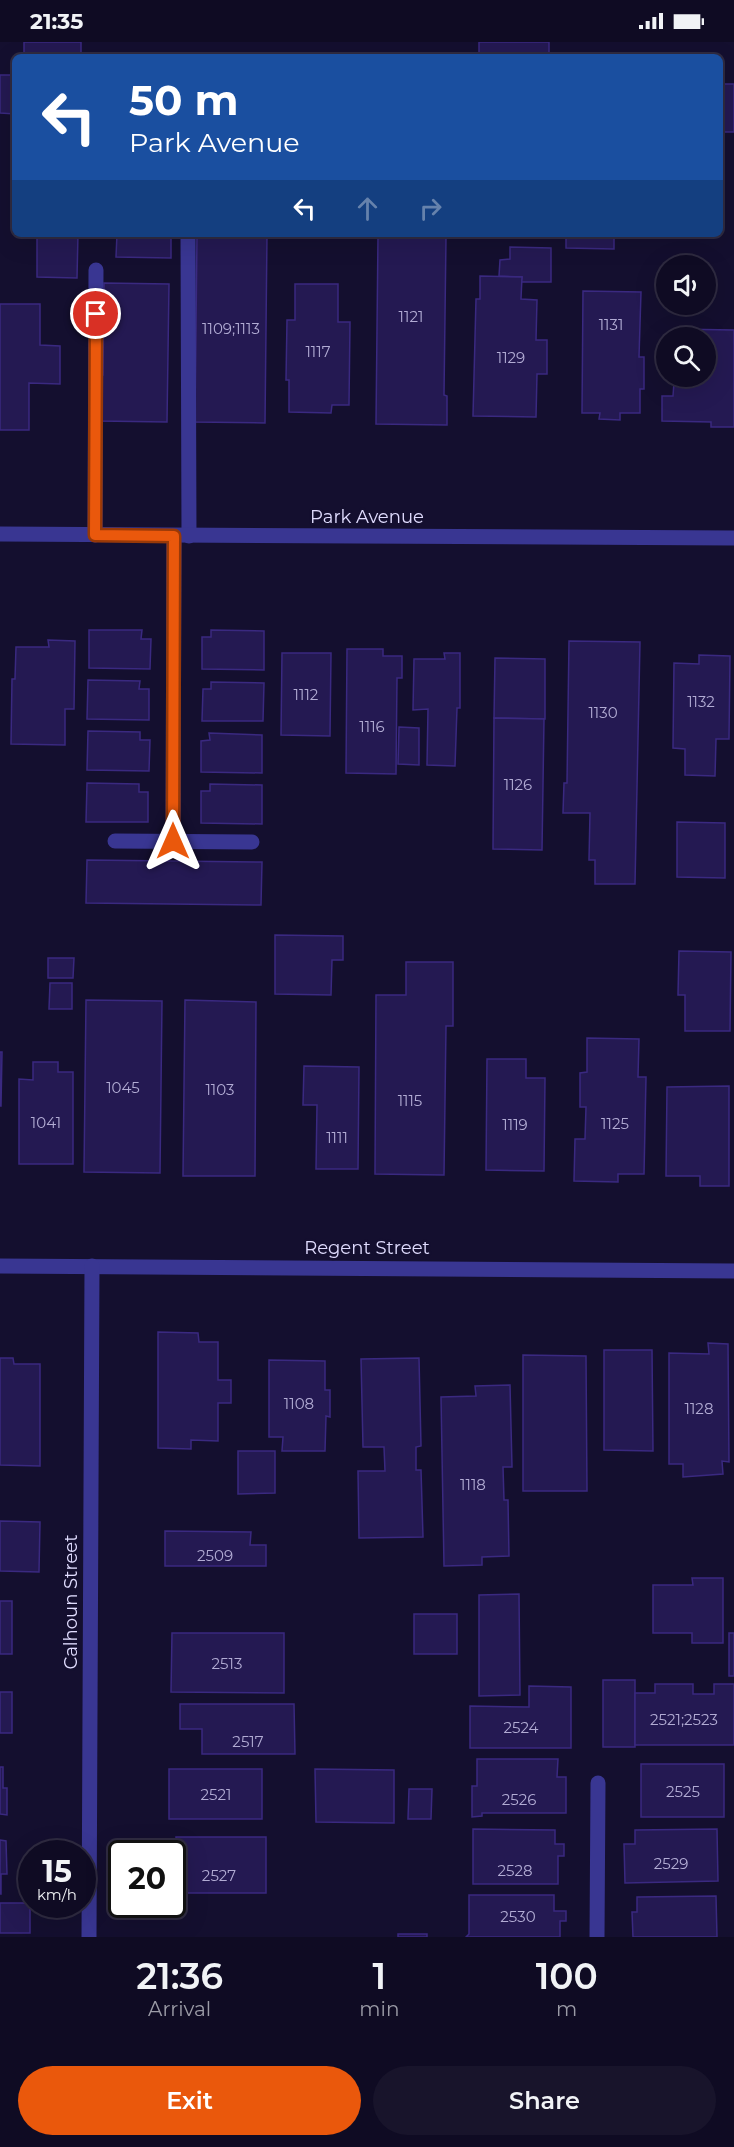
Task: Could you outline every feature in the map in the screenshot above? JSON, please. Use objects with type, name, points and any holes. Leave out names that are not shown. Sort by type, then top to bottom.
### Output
[{"type":"street","points":[[173,841],[188,237]]},
{"type":"street","points":[[95,535],[96,270]]},
{"type":"street","name":"Park Avenue","points":[[0,534],[734,538]]},
{"type":"street","points":[[115,841],[252,842]]},
{"type":"street","name":"Regent Street","points":[[0,1266],[734,1271]]},
{"type":"street","name":"Calhoun Street","points":[[89,1937],[92,1266]]},
{"type":"street","points":[[597,1937],[598,1783]]},
{"type":"building","points":[[24,42],[81,42],[81,54],[24,54]]},
{"type":"building","points":[[479,42],[549,42],[549,54],[479,54]]},
{"type":"building","points":[[0,75],[12,75],[12,114],[0,113]]},
{"type":"building","points":[[723,84],[734,84],[734,132],[723,132]]},
{"type":"building","points":[[37,237],[78,237],[77,278],[37,277]]},
{"type":"building","points":[[117,237],[171,237],[171,258],[116,257]]},
{"type":"building","points":[[197,237],[267,237],[265,423],[195,422]]},
{"type":"building","points":[[378,237],[446,237],[444,395],[447,396],[447,425],[376,424]]},
{"type":"building","points":[[566,237],[614,237],[614,249],[566,248]]},
{"type":"building","points":[[510,247],[551,248],[551,282],[521,282],[522,277],[499,276],[500,260],[510,259]]},
{"type":"building","points":[[480,276],[522,277],[521,299],[537,300],[536,340],[547,340],[547,374],[537,374],[536,417],[473,416],[476,299],[480,299]]},
{"type":"building","points":[[104,283],[169,284],[167,422],[99,421],[99,375],[103,375]]},
{"type":"building","points":[[295,284],[338,284],[338,322],[350,322],[349,405],[332,405],[331,413],[289,412],[289,380],[286,380],[287,320],[295,320]]},
{"type":"building","points":[[583,291],[641,292],[639,357],[644,357],[644,389],[640,389],[640,413],[620,413],[620,420],[599,419],[600,413],[582,413]]},
{"type":"building","points":[[0,304],[40,304],[40,345],[60,346],[60,384],[29,383],[29,430],[0,430]]},
{"type":"building","points":[[716,330],[734,330],[734,427],[711,427],[711,422],[662,421],[662,396],[673,396],[674,387],[716,387]]},
{"type":"building","points":[[89,630],[142,630],[141,639],[151,639],[150,669],[89,668]]},
{"type":"building","points":[[211,630],[264,631],[264,670],[202,669],[202,637],[211,637]]},
{"type":"building","points":[[48,640],[75,641],[74,709],[65,709],[65,745],[11,744],[12,679],[15,679],[16,647],[49,647]]},
{"type":"building","points":[[569,641],[640,642],[635,884],[595,884],[595,860],[589,860],[590,813],[563,813],[564,783],[567,783]]},
{"type":"building","points":[[347,649],[383,649],[383,656],[402,656],[402,678],[397,678],[396,774],[346,773]]},
{"type":"building","points":[[282,653],[331,653],[330,736],[281,735]]},
{"type":"building","points":[[444,653],[460,653],[460,708],[457,708],[455,766],[427,765],[428,709],[413,710],[414,659],[445,659]]},
{"type":"building","points":[[699,655],[730,656],[729,739],[716,739],[715,776],[685,775],[685,749],[673,748],[674,663],[699,664]]},
{"type":"building","points":[[495,658],[545,659],[545,719],[494,718]]},
{"type":"building","points":[[88,680],[140,681],[139,689],[149,689],[149,720],[87,719]]},
{"type":"building","points":[[211,682],[264,683],[263,721],[202,721],[203,689],[211,689]]},
{"type":"building","points":[[494,718],[544,719],[542,850],[493,849]]},
{"type":"building","points":[[399,727],[419,728],[419,765],[398,764]]},
{"type":"building","points":[[88,731],[140,732],[140,740],[150,740],[149,771],[87,770]]},
{"type":"building","points":[[209,733],[262,735],[262,773],[201,772],[201,741],[210,740]]},
{"type":"building","points":[[87,783],[139,784],[139,792],[148,792],[148,822],[86,822]]},
{"type":"building","points":[[210,784],[262,785],[262,824],[201,823],[201,791],[210,791]]},
{"type":"building","points":[[677,822],[725,823],[725,878],[677,877]]},
{"type":"building","points":[[87,860],[262,862],[261,905],[86,903]]},
{"type":"building","points":[[275,935],[343,936],[343,960],[332,960],[331,995],[275,994]]},
{"type":"building","points":[[679,951],[731,952],[730,1031],[685,1031],[685,995],[678,995]]},
{"type":"building","points":[[48,958],[74,958],[73,978],[48,978]]},
{"type":"building","points":[[406,962],[453,962],[453,1026],[446,1026],[444,1175],[375,1174],[376,995],[406,995]]},
{"type":"building","points":[[50,983],[72,983],[72,1009],[49,1009]]},
{"type":"building","points":[[86,1000],[162,1001],[160,1173],[84,1172]]},
{"type":"building","points":[[185,1000],[256,1002],[255,1176],[183,1176]]},
{"type":"building","points":[[587,1038],[639,1039],[638,1077],[646,1077],[644,1174],[618,1174],[618,1182],[574,1181],[575,1139],[585,1139],[586,1107],[580,1107],[580,1073],[587,1072]]},
{"type":"building","points":[[0,1052],[2,1052],[1,1106],[0,1106]]},
{"type":"building","points":[[487,1059],[526,1059],[526,1078],[545,1078],[544,1171],[486,1170]]},
{"type":"building","points":[[33,1062],[58,1062],[58,1072],[73,1072],[73,1164],[19,1164],[19,1079],[33,1080]]},
{"type":"building","points":[[304,1066],[359,1067],[358,1169],[316,1169],[317,1105],[303,1105]]},
{"type":"building","points":[[729,1086],[729,1186],[700,1186],[700,1176],[666,1176],[667,1087]]},
{"type":"building","points":[[158,1332],[198,1333],[199,1342],[218,1342],[218,1380],[231,1380],[231,1403],[218,1403],[218,1441],[191,1440],[191,1449],[158,1448]]},
{"type":"building","points":[[708,1343],[728,1344],[729,1462],[722,1461],[723,1474],[683,1477],[683,1464],[669,1464],[669,1353],[709,1354]]},
{"type":"building","points":[[604,1350],[652,1350],[653,1451],[604,1450]]},
{"type":"building","points":[[523,1355],[586,1356],[587,1491],[523,1491]]},
{"type":"building","points":[[0,1358],[13,1358],[14,1364],[40,1364],[40,1466],[0,1465]]},
{"type":"building","points":[[419,1358],[421,1446],[416,1447],[416,1470],[421,1470],[423,1537],[359,1538],[358,1471],[385,1471],[384,1447],[363,1447],[361,1359]]},
{"type":"building","points":[[269,1360],[325,1361],[325,1390],[330,1390],[330,1417],[326,1416],[325,1451],[282,1451],[283,1437],[269,1437]]},
{"type":"building","points":[[510,1385],[512,1467],[503,1467],[504,1500],[508,1500],[509,1556],[482,1557],[482,1565],[444,1566],[441,1397],[476,1396],[475,1386]]},
{"type":"building","points":[[238,1451],[275,1451],[275,1493],[238,1494]]},
{"type":"building","points":[[0,1521],[40,1522],[39,1572],[0,1571]]},
{"type":"building","points":[[165,1531],[251,1532],[250,1545],[266,1545],[266,1566],[165,1566]]},
{"type":"building","points":[[692,1578],[723,1578],[723,1643],[692,1643],[692,1633],[653,1633],[653,1585],[693,1585]]},
{"type":"building","points":[[519,1594],[520,1695],[479,1696],[479,1595]]},
{"type":"building","points":[[0,1601],[12,1601],[12,1654],[0,1654]]},
{"type":"building","points":[[414,1614],[457,1614],[457,1654],[414,1654]]},
{"type":"building","points":[[172,1633],[284,1633],[284,1693],[171,1692]]},
{"type":"building","points":[[729,1633],[734,1633],[734,1676],[729,1676]]},
{"type":"building","points":[[603,1680],[635,1680],[635,1747],[603,1747]]},
{"type":"building","points":[[655,1684],[693,1684],[693,1694],[714,1694],[714,1684],[734,1684],[734,1745],[635,1745],[635,1693],[655,1693]]},
{"type":"building","points":[[529,1686],[571,1687],[571,1748],[470,1748],[470,1706],[529,1707]]},
{"type":"building","points":[[0,1692],[12,1692],[12,1733],[0,1733]]},
{"type":"building","points":[[180,1704],[294,1704],[295,1754],[202,1754],[202,1729],[180,1729]]},
{"type":"building","points":[[477,1759],[558,1759],[557,1777],[566,1777],[566,1813],[482,1813],[482,1816],[472,1817],[472,1786],[477,1786]]},
{"type":"building","points":[[641,1764],[724,1764],[724,1817],[641,1817]]},
{"type":"building","points":[[0,1767],[3,1767],[3,1788],[7,1788],[7,1815],[0,1814]]},
{"type":"building","points":[[169,1769],[262,1769],[262,1819],[169,1819]]},
{"type":"building","points":[[315,1769],[394,1770],[394,1823],[316,1822]]},
{"type":"building","points":[[409,1789],[432,1789],[431,1819],[408,1819]]},
{"type":"building","points":[[473,1829],[555,1830],[555,1844],[564,1844],[564,1856],[558,1856],[558,1884],[473,1884]]},
{"type":"building","points":[[717,1829],[718,1881],[625,1883],[624,1844],[635,1844],[635,1830]]},
{"type":"building","points":[[176,1837],[266,1837],[266,1893],[186,1893],[186,1840],[176,1840]]},
{"type":"building","points":[[0,1840],[6,1841],[7,1874],[1,1874],[1,1894],[0,1894]]},
{"type":"building","points":[[469,1895],[554,1895],[554,1911],[566,1911],[566,1921],[560,1921],[560,1937],[466,1937],[469,1934]]},
{"type":"building","points":[[716,1896],[717,1937],[633,1937],[632,1912],[637,1912],[637,1897]]},
{"type":"building","points":[[0,1903],[18,1903],[18,1918],[30,1918],[30,1933],[0,1933]]},
{"type":"building","points":[[398,1934],[427,1934],[427,1937],[398,1937]]},
{"type":"route","points":[[96,314],[95,535],[174,536],[173,841]]}]
